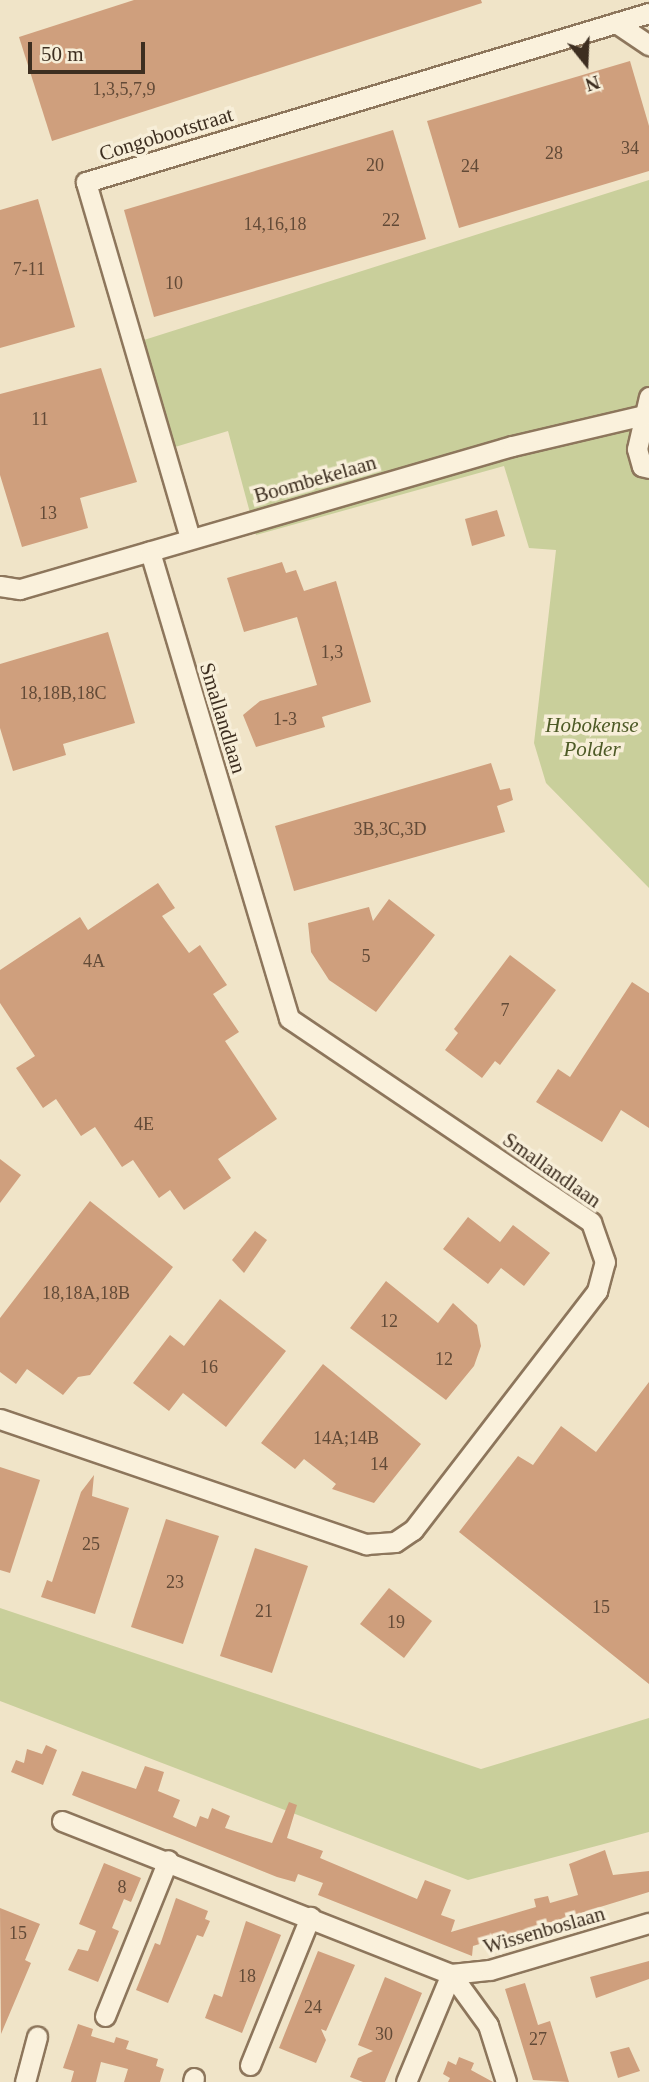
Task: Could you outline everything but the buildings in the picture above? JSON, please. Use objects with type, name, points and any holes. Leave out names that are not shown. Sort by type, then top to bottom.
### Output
[{"type":"street","name":"Congobootstraat","points":[[190,538],[86,182],[649,13]]},
{"type":"street","points":[[616,23],[649,45]]},
{"type":"street","points":[[646,406],[637,449],[642,466],[649,468]]},
{"type":"street","name":"Boombekelaan","points":[[0,586],[20,589],[646,406]]},
{"type":"street","name":"Smallandlaan","points":[[0,1419],[366,1544],[395,1542],[413,1530],[597,1291],[604,1262],[591,1222],[289,1018],[150,551]]},
{"type":"street","points":[[62,1821],[168,1860],[451,1974],[488,2025],[506,2082]]},
{"type":"street","points":[[105,2016],[168,1860]]},
{"type":"street","points":[[250,2066],[310,1917]]},
{"type":"street","name":"Wissenboslaan","points":[[451,1974],[490,1970],[649,1923]]},
{"type":"street","points":[[406,2082],[451,1974]]},
{"type":"street","points":[[25,2082],[37,2037]]},
{"type":"green space","name":"Hobokense Polder","points":[[649,180],[649,888],[546,783],[534,743],[556,550],[529,548],[504,466],[256,535],[228,431],[175,447],[144,340]]},
{"type":"green space","points":[[0,1608],[481,1769],[649,1718],[649,1832],[468,1880],[0,1701]]}]
